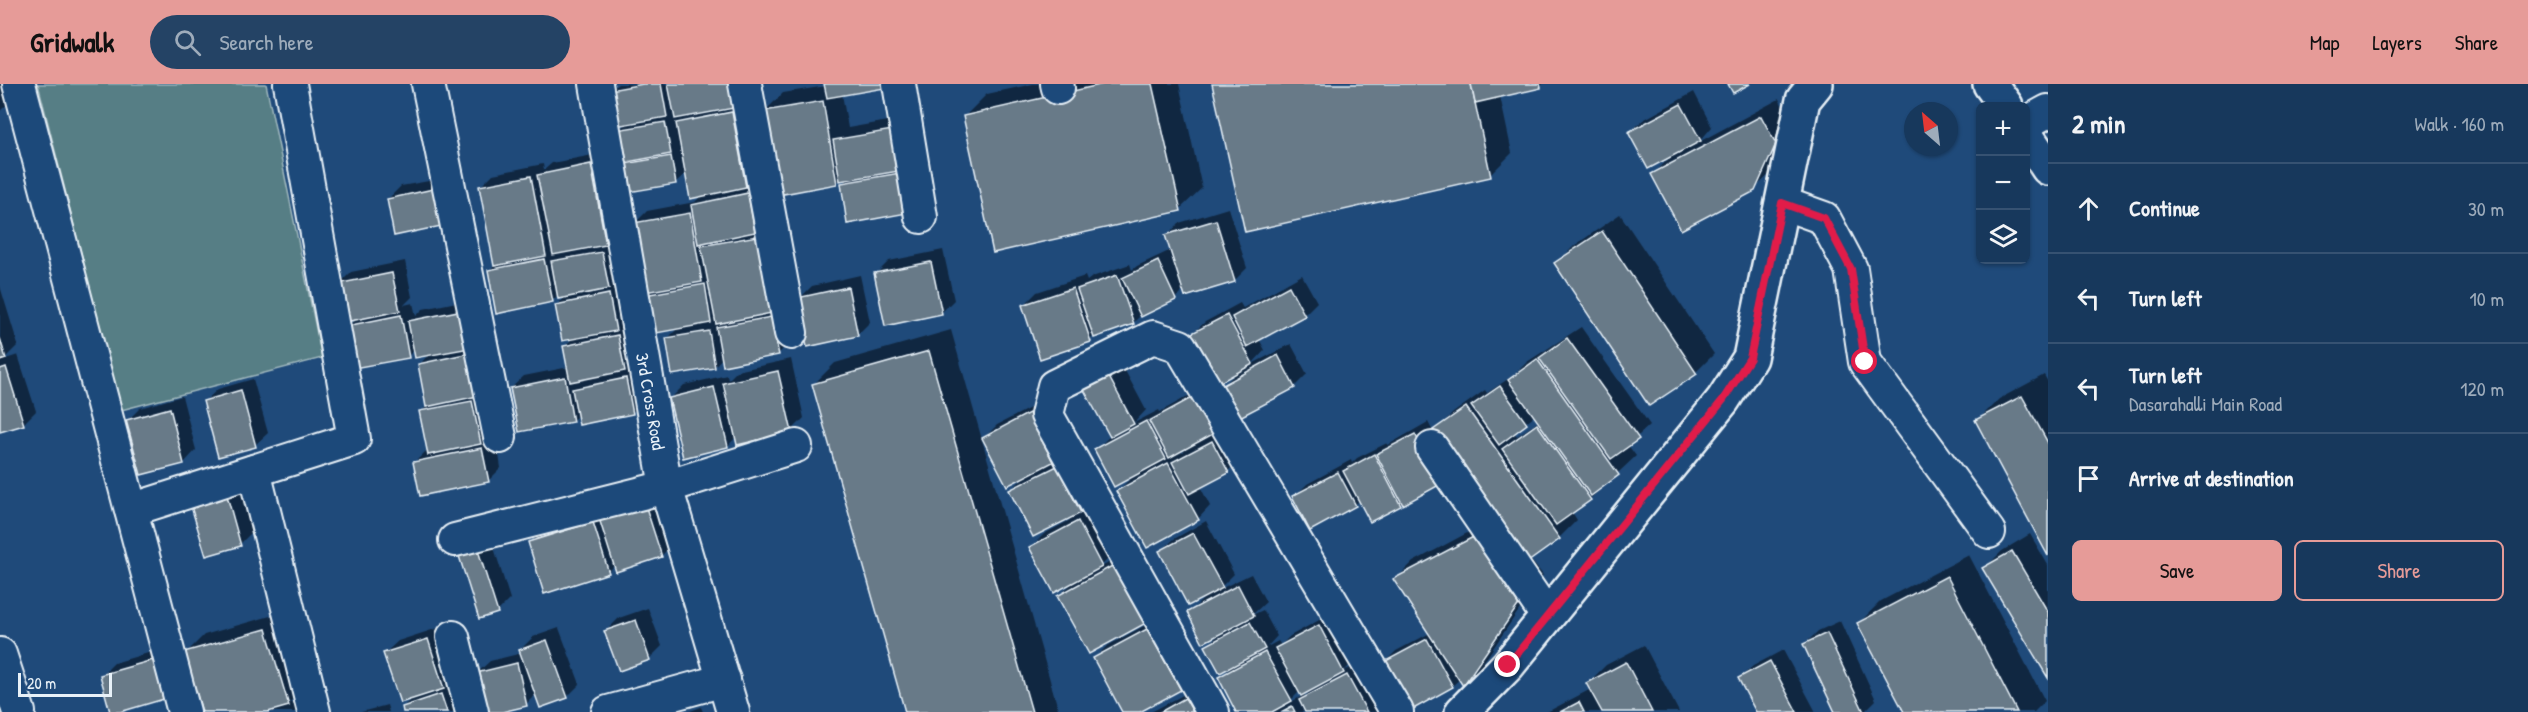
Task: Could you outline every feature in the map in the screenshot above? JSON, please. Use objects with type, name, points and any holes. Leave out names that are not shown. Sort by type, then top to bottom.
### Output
[{"type":"street","points":[[19,84],[184,712]]},
{"type":"street","points":[[131,510],[354,440],[290,84]]},
{"type":"street","points":[[428,84],[500,436]]},
{"type":"street","name":"3rd Cross Road","points":[[596,84],[666,487],[734,712]]},
{"type":"street","points":[[745,84],[791,333]]},
{"type":"street","points":[[899,84],[921,217]]},
{"type":"street","points":[[1462,712],[1508,665],[1723,400],[1750,358],[1803,100],[1816,84]]},
{"type":"street","points":[[1990,84],[2003,102]]},
{"type":"street","points":[[2030,120],[2048,111]]},
{"type":"street","points":[[2030,142],[2048,168]]},
{"type":"street","points":[[1782,203],[1824,218],[1851,269],[1865,362],[1989,532]]},
{"type":"street","points":[[1213,712],[1047,415],[1054,386],[1153,337],[1180,346],[1397,712]]},
{"type":"street","points":[[455,540],[666,487],[796,446]]},
{"type":"street","points":[[1432,447],[1547,616]]},
{"type":"street","points":[[254,471],[314,712]]},
{"type":"street","points":[[453,637],[472,712]]},
{"type":"street","points":[[0,654],[10,699]]},
{"type":"street","points":[[608,712],[724,680]]},
{"type":"green space","points":[[38,84],[266,84],[322,358],[121,410]]},
{"type":"building","points":[[643,84],[661,84],[667,117],[616,126],[610,90]]},
{"type":"building","points":[[668,84],[729,84],[734,108],[675,119]]},
{"type":"building","points":[[824,84],[884,84],[885,88],[827,98]]},
{"type":"building","points":[[1104,84],[1152,84],[1181,211],[993,253],[963,116]]},
{"type":"building","points":[[1212,84],[1471,84],[1491,177],[1245,232]]},
{"type":"building","points":[[1471,84],[1540,84],[1541,88],[1475,103]]},
{"type":"building","points":[[1728,84],[1750,84],[1733,93]]},
{"type":"building","points":[[823,101],[837,184],[778,195],[764,111]]},
{"type":"building","points":[[1681,104],[1701,141],[1648,169],[1628,132]]},
{"type":"building","points":[[732,112],[746,187],[690,199],[676,123]]},
{"type":"building","points":[[1761,116],[1776,144],[1755,191],[1681,230],[1651,174]]},
{"type":"building","points":[[665,122],[671,154],[622,163],[616,130]]},
{"type":"building","points":[[892,130],[899,171],[840,181],[833,140]]},
{"type":"building","points":[[671,156],[676,184],[629,192],[624,164]]},
{"type":"building","points":[[591,164],[606,245],[553,255],[537,175]]},
{"type":"building","points":[[900,173],[907,213],[847,224],[841,183]]},
{"type":"building","points":[[531,176],[546,256],[494,266],[479,186]]},
{"type":"building","points":[[438,188],[446,225],[394,236],[387,199]]},
{"type":"building","points":[[748,193],[755,232],[698,244],[691,205]]},
{"type":"building","points":[[690,213],[702,282],[645,292],[633,223]]},
{"type":"building","points":[[1216,220],[1235,282],[1185,297],[1165,235]]},
{"type":"building","points":[[1602,231],[1697,374],[1649,406],[1554,263]]},
{"type":"building","points":[[757,236],[772,313],[716,324],[701,246]]},
{"type":"building","points":[[602,252],[609,289],[558,299],[551,261]]},
{"type":"building","points":[[544,259],[553,302],[496,314],[488,270]]},
{"type":"building","points":[[1158,261],[1176,300],[1141,317],[1122,278]]},
{"type":"building","points":[[931,262],[942,314],[885,326],[874,273]]},
{"type":"building","points":[[392,273],[400,311],[345,322],[337,284]]},
{"type":"building","points":[[1117,275],[1134,324],[1094,338],[1077,289]]},
{"type":"building","points":[[705,284],[711,323],[651,334],[644,295]]},
{"type":"building","points":[[1289,286],[1305,316],[1247,347],[1232,317]]},
{"type":"building","points":[[848,287],[858,336],[807,347],[797,298]]},
{"type":"building","points":[[1073,288],[1091,342],[1040,359],[1022,305]]},
{"type":"building","points":[[609,294],[616,331],[562,341],[555,305]]},
{"type":"building","points":[[463,310],[470,348],[415,358],[408,321]]},
{"type":"building","points":[[401,315],[409,358],[354,368],[346,326]]},
{"type":"building","points":[[1227,315],[1253,364],[1217,384],[1190,334]]},
{"type":"building","points":[[771,317],[779,355],[723,366],[716,327]]},
{"type":"building","points":[[709,331],[715,368],[672,375],[666,338]]},
{"type":"building","points":[[618,335],[625,371],[570,382],[563,346]]},
{"type":"building","points":[[0,338],[6,359],[0,361]]},
{"type":"building","points":[[1567,338],[1639,439],[1611,459],[1539,358]]},
{"type":"building","points":[[929,351],[1032,712],[905,712],[812,384]]},
{"type":"building","points":[[470,353],[478,396],[426,407],[418,364]]},
{"type":"building","points":[[1278,355],[1295,388],[1238,418],[1221,386]]},
{"type":"building","points":[[1537,359],[1619,475],[1591,496],[1508,380]]},
{"type":"building","points":[[6,367],[24,425],[0,432],[0,369]]},
{"type":"building","points":[[778,371],[792,432],[737,445],[723,383]]},
{"type":"building","points":[[1108,375],[1134,424],[1110,437],[1083,388]]},
{"type":"building","points":[[565,377],[573,422],[519,432],[510,388]]},
{"type":"building","points":[[626,378],[633,414],[579,425],[572,389]]},
{"type":"building","points":[[1500,386],[1527,424],[1499,445],[1471,406]]},
{"type":"building","points":[[714,387],[728,447],[683,458],[669,398]]},
{"type":"building","points":[[241,390],[256,447],[218,457],[203,401]]},
{"type":"building","points":[[2022,396],[2048,443],[2048,556],[1975,420]]},
{"type":"building","points":[[1193,397],[1213,434],[1169,458],[1149,421]]},
{"type":"building","points":[[472,401],[481,444],[428,455],[419,411]]},
{"type":"building","points":[[1466,407],[1560,539],[1528,562],[1433,430]]},
{"type":"building","points":[[170,408],[184,464],[141,475],[126,420]]},
{"type":"building","points":[[1029,413],[1053,462],[1007,486],[982,438]]},
{"type":"building","points":[[1146,421],[1166,459],[1114,487],[1094,449]]},
{"type":"building","points":[[1537,424],[1591,500],[1556,525],[1502,449]]},
{"type":"building","points":[[1415,434],[1441,484],[1403,505],[1376,454]]},
{"type":"building","points":[[1212,441],[1229,473],[1189,494],[1172,462]]},
{"type":"building","points":[[482,448],[489,482],[420,496],[413,462]]},
{"type":"building","points":[[1374,454],[1401,506],[1370,522],[1343,471]]},
{"type":"building","points":[[1168,463],[1199,520],[1147,548],[1116,491]]},
{"type":"building","points":[[1057,466],[1081,513],[1033,537],[1009,490]]},
{"type":"building","points":[[1338,472],[1356,506],[1310,531],[1292,496]]},
{"type":"building","points":[[226,492],[241,546],[206,556],[190,503]]},
{"type":"building","points":[[643,498],[662,557],[616,572],[597,512]]},
{"type":"building","points":[[1078,521],[1102,567],[1054,593],[1029,547]]},
{"type":"building","points":[[593,522],[609,573],[544,594],[528,542]]},
{"type":"building","points":[[1193,533],[1223,588],[1188,606],[1159,551]]},
{"type":"building","points":[[1479,534],[1526,594],[1463,686],[1393,579]]},
{"type":"building","points":[[478,550],[498,613],[479,619],[459,556]]},
{"type":"building","points":[[2012,551],[2048,612],[2048,678],[1982,568]]},
{"type":"building","points":[[1114,565],[1146,623],[1089,654],[1057,596]]},
{"type":"building","points":[[1947,576],[2017,712],[1904,712],[1857,623]]},
{"type":"building","points":[[1238,585],[1254,616],[1203,643],[1187,612]]},
{"type":"building","points":[[636,620],[650,660],[619,671],[604,631]]},
{"type":"building","points":[[1250,622],[1265,649],[1220,673],[1205,646]]},
{"type":"building","points":[[1319,625],[1344,673],[1301,696],[1275,648]]},
{"type":"building","points":[[266,629],[289,706],[268,712],[202,712],[184,652]]},
{"type":"building","points":[[1147,629],[1181,690],[1140,712],[1122,712],[1093,658]]},
{"type":"building","points":[[1827,633],[1864,712],[1835,712],[1803,644]]},
{"type":"building","points":[[428,639],[444,689],[400,703],[383,653]]},
{"type":"building","points":[[1427,639],[1453,687],[1408,712],[1382,663]]},
{"type":"building","points":[[547,640],[568,698],[540,708],[519,650]]},
{"type":"building","points":[[1265,652],[1292,701],[1272,712],[1236,712],[1218,677]]},
{"type":"building","points":[[153,660],[164,699],[120,712],[110,712],[100,675]]},
{"type":"building","points":[[1770,661],[1797,712],[1756,712],[1738,678]]},
{"type":"building","points":[[1626,662],[1652,712],[1602,712],[1586,683]]},
{"type":"building","points":[[517,663],[527,706],[502,712],[485,712],[476,673]]},
{"type":"building","points":[[1347,675],[1367,712],[1305,712],[1299,700]]},
{"type":"building","points":[[441,694],[447,712],[403,712],[402,707]]},
{"type":"building","points":[[1185,698],[1193,712],[1160,712]]},
{"type":"building","points":[[1579,702],[1584,712],[1560,712]]},
{"type":"building","points":[[1292,706],[1295,712],[1281,712]]},
{"type":"route","points":[[1508,665],[1723,400],[1750,358],[1782,203],[1824,218],[1851,269],[1865,362]]}]
